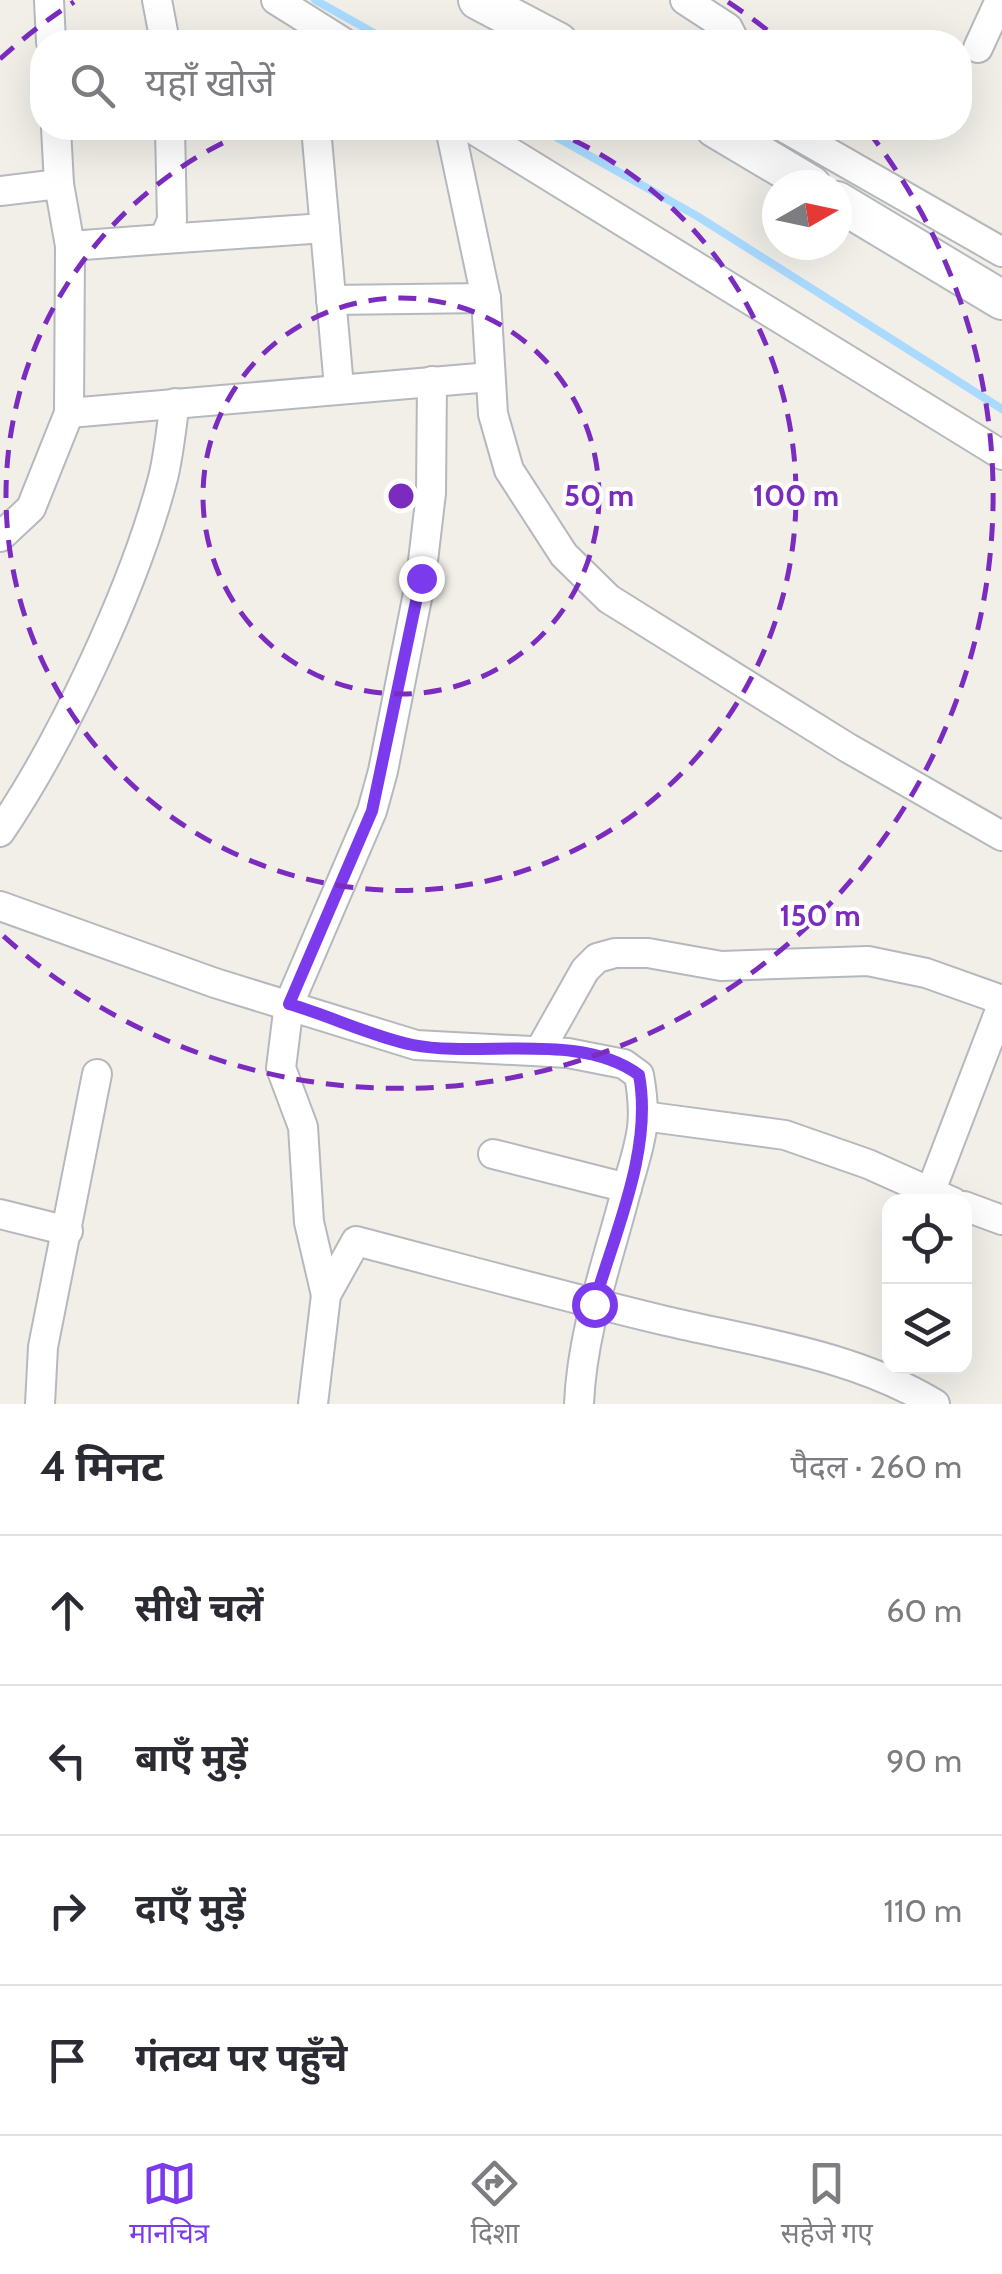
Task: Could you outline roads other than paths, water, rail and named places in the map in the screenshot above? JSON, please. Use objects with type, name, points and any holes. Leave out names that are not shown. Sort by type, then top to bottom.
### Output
[{"type":"street","points":[[49,0],[50,30]]},
{"type":"street","points":[[276,0],[307,30]]},
{"type":"street","points":[[478,0],[535,30]]},
{"type":"street","points":[[684,0],[729,30]]},
{"type":"street","points":[[978,48],[1000,0]]},
{"type":"street","points":[[164,1],[165,30]]},
{"type":"street","points":[[0,537],[31,508],[69,413],[70,246],[59,184],[57,140]]},
{"type":"street","points":[[164,239],[172,220],[170,140]]},
{"type":"street","points":[[317,140],[339,387]]},
{"type":"street","points":[[453,140],[486,298],[492,414],[509,470],[564,555],[609,599],[848,748],[1002,836]]},
{"type":"street","points":[[490,140],[1002,455]]},
{"type":"street","points":[[735,140],[786,170]]},
{"type":"street","points":[[806,140],[1002,252]]},
{"type":"street","points":[[0,191],[59,184]]},
{"type":"street","points":[[852,210],[1002,300]]},
{"type":"street","points":[[70,246],[325,228]]},
{"type":"street","points":[[331,300],[486,298]]},
{"type":"street","points":[[69,413],[490,377]]},
{"type":"street","points":[[313,1404],[326,1295],[309,1222],[304,1127],[281,1068],[289,1004],[372,811],[383,771],[421,578],[431,493],[432,381]]},
{"type":"street","points":[[0,832],[38,771],[133,567],[163,477],[174,403]]},
{"type":"street","points":[[0,906],[215,983],[416,1046],[540,1050],[624,1064],[639,1075],[641,1154],[627,1188],[594,1304],[580,1370],[579,1404]]},
{"type":"street","points":[[540,1050],[584,970],[597,958],[615,953],[721,966],[868,961],[926,973],[1002,1002],[994,1050],[943,1194]]},
{"type":"street","points":[[40,1404],[43,1347],[96,1074]]},
{"type":"street","points":[[643,1116],[785,1135],[868,1164],[935,1194]]},
{"type":"street","points":[[493,1154],[627,1188]]},
{"type":"street","points":[[972,1209],[1002,1220]]},
{"type":"street","points":[[0,1214],[68,1231]]},
{"type":"street","points":[[326,1295],[356,1241],[594,1304],[791,1347],[912,1390],[935,1404]]},
{"type":"waterway","points":[[315,0],[369,30]]},
{"type":"waterway","points":[[561,140],[697,216],[1002,409]]}]
